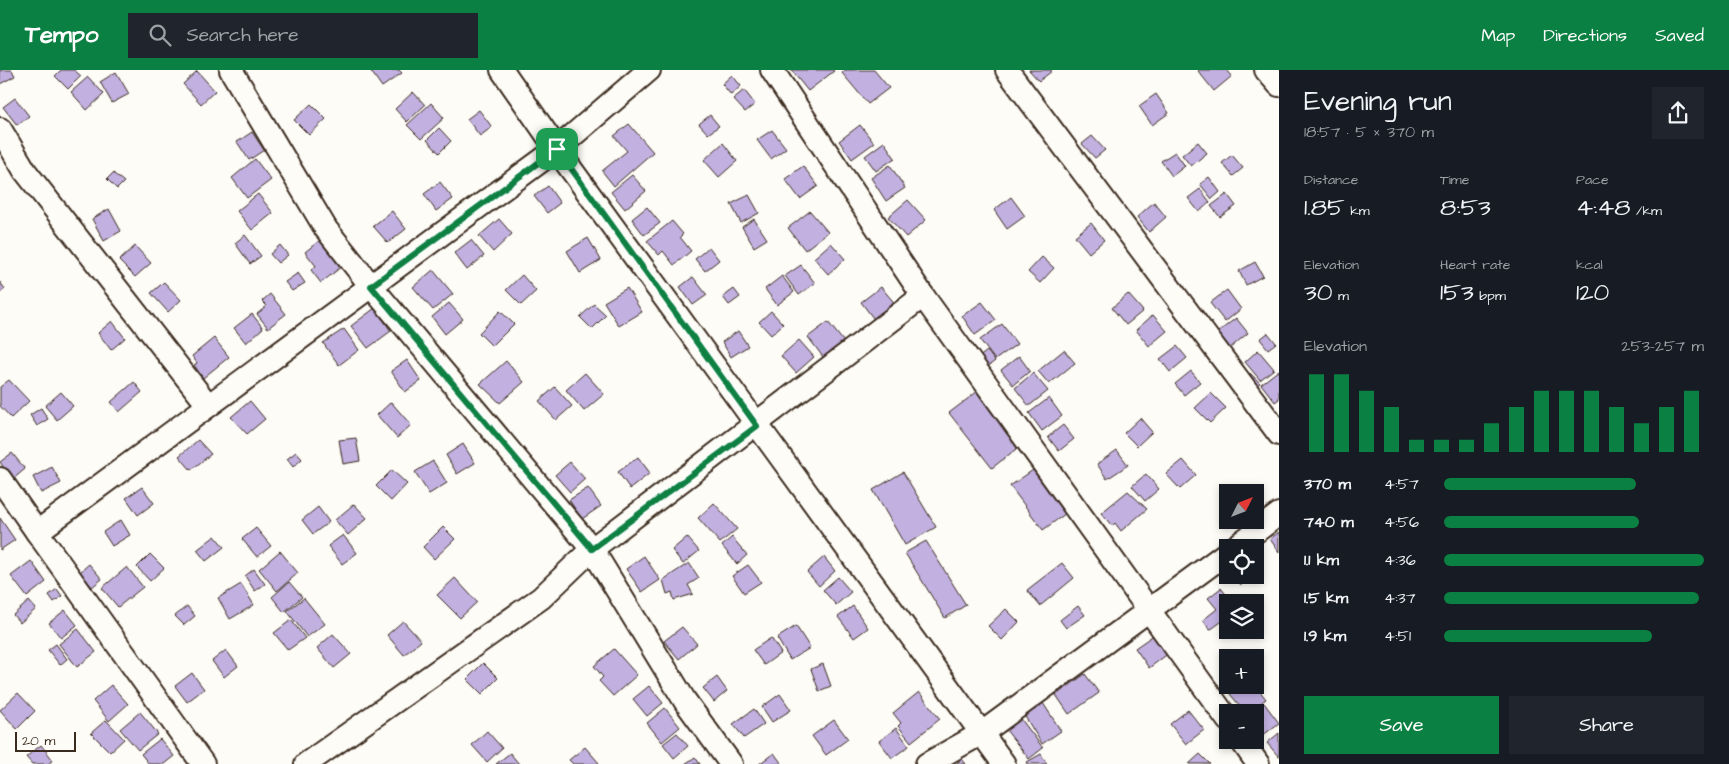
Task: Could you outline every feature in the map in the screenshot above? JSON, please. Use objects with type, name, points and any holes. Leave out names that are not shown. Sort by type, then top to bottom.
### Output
[{"type":"street","points":[[232,70],[326,229],[371,286],[592,549],[685,701],[731,764]]},
{"type":"street","points":[[502,70],[757,426],[1004,764]]},
{"type":"street","points":[[37,532],[557,149],[649,70]]},
{"type":"street","points":[[772,70],[924,296],[1219,707]]},
{"type":"street","points":[[1007,70],[1279,434]]},
{"type":"street","points":[[1266,70],[1279,85]]},
{"type":"street","points":[[0,129],[25,171],[208,405]]},
{"type":"street","points":[[306,764],[541,598],[592,549],[757,426],[924,296]]},
{"type":"street","points":[[3,489],[37,532],[203,764]]},
{"type":"street","points":[[1246,539],[1279,514]]},
{"type":"street","points":[[927,764],[982,733],[1219,559]]},
{"type":"street","points":[[1247,749],[1258,764]]},
{"type":"building","points":[[0,70],[12,70],[15,76],[0,84]]},
{"type":"building","points":[[61,70],[74,70],[81,76],[68,89],[55,76]]},
{"type":"building","points":[[370,70],[399,70],[402,73],[382,87]]},
{"type":"building","points":[[791,70],[833,70],[834,71],[808,91]]},
{"type":"building","points":[[845,70],[874,70],[889,88],[868,104],[842,73]]},
{"type":"building","points":[[1029,70],[1051,70],[1052,71],[1039,81]]},
{"type":"building","points":[[1227,70],[1232,76],[1214,91],[1198,71]]},
{"type":"building","points":[[197,71],[215,91],[201,104],[183,84]]},
{"type":"building","points":[[116,72],[129,94],[112,103],[100,82]]},
{"type":"building","points":[[732,75],[741,86],[731,95],[722,84]]},
{"type":"building","points":[[88,77],[104,94],[87,110],[71,92]]},
{"type":"building","points":[[744,90],[755,104],[745,112],[733,99]]},
{"type":"building","points":[[413,92],[425,105],[407,122],[395,109]]},
{"type":"building","points":[[1156,94],[1169,113],[1152,125],[1139,106]]},
{"type":"building","points":[[15,98],[29,116],[17,125],[3,107]]},
{"type":"building","points":[[431,103],[444,118],[421,139],[407,125]]},
{"type":"building","points":[[311,104],[326,119],[309,135],[294,120]]},
{"type":"building","points":[[479,110],[492,127],[480,136],[467,119]]},
{"type":"building","points":[[710,115],[719,126],[708,134],[699,124]]},
{"type":"building","points":[[629,124],[653,152],[614,186],[602,171],[627,151],[614,136]]},
{"type":"building","points":[[860,125],[874,143],[852,159],[839,141]]},
{"type":"building","points":[[439,128],[451,141],[439,153],[427,140]]},
{"type":"building","points":[[772,130],[786,148],[771,159],[757,140]]},
{"type":"building","points":[[252,132],[264,150],[249,160],[237,142]]},
{"type":"building","points":[[1092,136],[1105,150],[1095,158],[1082,144]]},
{"type":"building","points":[[884,142],[895,158],[876,171],[865,156]]},
{"type":"building","points":[[1198,142],[1207,153],[1191,166],[1182,155]]},
{"type":"building","points":[[723,143],[737,161],[719,177],[704,160]]},
{"type":"building","points":[[1175,152],[1185,166],[1172,176],[1161,161]]},
{"type":"building","points":[[1232,155],[1243,168],[1233,176],[1222,163]]},
{"type":"building","points":[[255,159],[271,180],[247,198],[232,178]]},
{"type":"building","points":[[890,165],[905,188],[886,201],[871,178]]},
{"type":"building","points":[[803,166],[818,186],[800,199],[785,179]]},
{"type":"building","points":[[113,173],[124,182],[117,189],[107,179]]},
{"type":"building","points":[[632,175],[646,191],[625,209],[611,192]]},
{"type":"building","points":[[1209,177],[1220,192],[1212,199],[1200,184]]},
{"type":"building","points":[[440,182],[453,199],[436,211],[424,194]]},
{"type":"building","points":[[548,186],[560,203],[547,213],[534,196]]},
{"type":"building","points":[[1200,189],[1210,202],[1199,212],[1188,198]]},
{"type":"building","points":[[258,194],[273,213],[252,230],[237,211]]},
{"type":"building","points":[[1227,194],[1236,206],[1220,217],[1211,206]]},
{"type":"building","points":[[749,195],[759,213],[741,223],[731,204]]},
{"type":"building","points":[[1011,197],[1025,216],[1007,229],[994,210]]},
{"type":"building","points":[[908,200],[926,220],[906,237],[888,217]]},
{"type":"building","points":[[1154,202],[1166,217],[1149,232],[1137,217]]},
{"type":"building","points":[[647,207],[660,223],[644,235],[632,219]]},
{"type":"building","points":[[109,209],[121,231],[104,241],[92,219]]},
{"type":"building","points":[[392,211],[406,229],[388,243],[373,226]]},
{"type":"building","points":[[810,211],[828,232],[805,250],[788,228]]},
{"type":"building","points":[[499,219],[512,234],[493,252],[479,236]]},
{"type":"building","points":[[754,219],[767,239],[754,247],[742,227]]},
{"type":"building","points":[[672,221],[683,234],[680,237],[691,251],[674,265],[663,251],[659,255],[647,241]]},
{"type":"building","points":[[1091,223],[1104,240],[1089,253],[1075,236]]},
{"type":"building","points":[[245,235],[261,256],[250,264],[235,243]]},
{"type":"building","points":[[325,236],[346,263],[321,283],[311,270],[316,266],[305,252]]},
{"type":"building","points":[[588,238],[601,260],[580,273],[567,251]]},
{"type":"building","points":[[471,240],[484,256],[467,270],[454,253]]},
{"type":"building","points":[[831,243],[845,259],[828,274],[814,258]]},
{"type":"building","points":[[280,245],[288,255],[278,263],[270,254]]},
{"type":"building","points":[[135,246],[151,263],[135,277],[119,261]]},
{"type":"building","points":[[709,247],[719,260],[705,271],[695,259]]},
{"type":"building","points":[[1042,257],[1054,268],[1040,283],[1028,272]]},
{"type":"building","points":[[1255,262],[1263,276],[1246,285],[1239,271]]},
{"type":"building","points":[[801,265],[815,283],[799,295],[785,276]]},
{"type":"building","points":[[433,270],[453,294],[433,310],[413,287]]},
{"type":"building","points":[[298,273],[305,283],[292,291],[285,282]]},
{"type":"building","points":[[522,275],[536,291],[521,305],[506,290]]},
{"type":"building","points":[[782,276],[794,292],[777,305],[765,289]]},
{"type":"building","points":[[693,277],[707,295],[693,305],[680,287]]},
{"type":"building","points":[[0,282],[5,289],[0,293]]},
{"type":"building","points":[[164,282],[181,300],[168,312],[151,293]]},
{"type":"building","points":[[881,287],[897,306],[876,322],[861,302]]},
{"type":"building","points":[[627,288],[642,312],[619,326],[604,302]]},
{"type":"building","points":[[734,289],[740,297],[729,305],[723,297]]},
{"type":"building","points":[[1227,290],[1241,309],[1225,322],[1210,303]]},
{"type":"building","points":[[270,294],[286,314],[268,328],[257,314],[267,306],[262,301]]},
{"type":"building","points":[[1128,294],[1143,311],[1126,325],[1112,308]]},
{"type":"building","points":[[982,302],[996,320],[975,335],[962,316]]},
{"type":"building","points":[[449,303],[463,319],[445,334],[432,317]]},
{"type":"building","points":[[594,304],[606,315],[592,329],[580,317]]},
{"type":"building","points":[[375,308],[391,331],[368,348],[351,326]]},
{"type":"building","points":[[500,311],[514,324],[492,346],[479,333]]},
{"type":"building","points":[[771,311],[783,324],[771,335],[759,322]]},
{"type":"building","points":[[252,314],[263,328],[246,343],[234,328]]},
{"type":"building","points":[[1153,315],[1167,331],[1149,346],[1136,330]]},
{"type":"building","points":[[1236,318],[1248,333],[1229,349],[1217,333]]},
{"type":"building","points":[[112,321],[125,338],[111,350],[98,333]]},
{"type":"building","points":[[828,322],[844,342],[823,357],[808,337]]},
{"type":"building","points":[[1002,324],[1017,344],[995,360],[980,340]]},
{"type":"building","points":[[344,329],[359,350],[339,365],[323,343]]},
{"type":"building","points":[[738,331],[748,346],[731,357],[722,342]]},
{"type":"building","points":[[1268,333],[1276,343],[1268,349],[1260,339]]},
{"type":"building","points":[[214,338],[229,357],[203,378],[194,365],[197,363],[192,356]]},
{"type":"building","points":[[799,340],[814,357],[796,373],[781,356]]},
{"type":"building","points":[[1177,346],[1187,358],[1170,372],[1160,359]]},
{"type":"building","points":[[1064,350],[1075,363],[1049,384],[1038,371]]},
{"type":"building","points":[[1258,350],[1274,369],[1260,380],[1245,362]]},
{"type":"building","points":[[987,351],[995,361],[986,368],[978,358]]},
{"type":"building","points":[[1019,356],[1030,371],[1013,385],[1001,370]]},
{"type":"building","points":[[407,360],[421,381],[405,392],[391,371]]},
{"type":"building","points":[[506,361],[524,382],[500,403],[480,384]]},
{"type":"building","points":[[1279,370],[1279,399],[1275,402],[1261,384]]},
{"type":"building","points":[[1191,371],[1200,382],[1184,395],[1175,384]]},
{"type":"building","points":[[585,373],[604,394],[584,411],[566,390]]},
{"type":"building","points":[[1033,373],[1048,391],[1029,406],[1015,388]]},
{"type":"building","points":[[1250,373],[1260,383],[1251,391],[1242,381]]},
{"type":"building","points":[[9,380],[29,401],[11,418],[0,406],[0,387]]},
{"type":"building","points":[[134,382],[142,392],[119,412],[111,402]]},
{"type":"building","points":[[555,387],[572,406],[556,420],[539,401]]},
{"type":"building","points":[[978,391],[1020,446],[992,468],[949,413]]},
{"type":"building","points":[[61,392],[73,406],[57,420],[45,406]]},
{"type":"building","points":[[1211,393],[1226,408],[1210,423],[1195,408]]},
{"type":"building","points":[[1049,398],[1062,416],[1042,431],[1029,413]]},
{"type":"building","points":[[250,401],[265,419],[247,434],[231,417]]},
{"type":"building","points":[[391,402],[411,425],[397,438],[377,415]]},
{"type":"building","points":[[41,408],[48,419],[37,426],[30,415]]},
{"type":"building","points":[[1140,418],[1152,432],[1137,446],[1124,433]]},
{"type":"building","points":[[1063,425],[1074,439],[1059,451],[1048,437]]},
{"type":"building","points":[[356,438],[360,461],[343,464],[339,440]]},
{"type":"building","points":[[198,440],[211,454],[191,470],[179,456]]},
{"type":"building","points":[[463,444],[475,463],[457,474],[446,455]]},
{"type":"building","points":[[1117,450],[1128,465],[1107,479],[1097,464]]},
{"type":"building","points":[[296,452],[302,459],[293,467],[287,459]]},
{"type":"building","points":[[12,453],[25,469],[12,480],[0,462]]},
{"type":"building","points":[[638,457],[650,473],[630,489],[618,472]]},
{"type":"building","points":[[1183,460],[1196,475],[1180,489],[1166,474]]},
{"type":"building","points":[[433,461],[447,483],[429,494],[415,472]]},
{"type":"building","points":[[570,462],[585,479],[570,492],[555,475]]},
{"type":"building","points":[[52,467],[61,483],[41,493],[33,477]]},
{"type":"building","points":[[392,470],[407,484],[391,501],[376,486]]},
{"type":"building","points":[[1033,470],[1065,514],[1043,530],[1010,486]]},
{"type":"building","points":[[903,472],[936,527],[905,545],[873,490]]},
{"type":"building","points":[[1146,474],[1159,489],[1145,501],[1132,486]]},
{"type":"building","points":[[142,487],[154,503],[138,515],[126,498]]},
{"type":"building","points":[[588,488],[601,506],[582,519],[569,500]]},
{"type":"building","points":[[1128,491],[1147,509],[1121,531],[1115,523],[1112,526],[1101,513]]},
{"type":"building","points":[[714,503],[737,529],[720,543],[698,518]]},
{"type":"building","points":[[354,504],[367,518],[348,535],[335,520]]},
{"type":"building","points":[[318,507],[329,522],[313,534],[302,520]]},
{"type":"building","points":[[0,518],[15,540],[0,550]]},
{"type":"building","points":[[121,520],[130,535],[112,546],[103,532]]},
{"type":"building","points":[[443,527],[455,539],[434,559],[423,547]]},
{"type":"building","points":[[256,528],[271,546],[257,557],[242,539]]},
{"type":"building","points":[[1279,532],[1279,552],[1270,539]]},
{"type":"building","points":[[343,535],[357,553],[342,564],[328,546]]},
{"type":"building","points":[[215,536],[224,547],[206,561],[197,550]]},
{"type":"building","points":[[687,537],[699,551],[683,564],[672,550]]},
{"type":"building","points":[[732,537],[747,555],[737,564],[722,546]]},
{"type":"building","points":[[926,541],[966,605],[945,618],[905,553]]},
{"type":"building","points":[[280,551],[298,573],[277,591],[259,569]]},
{"type":"building","points":[[150,554],[164,568],[150,581],[137,567]]},
{"type":"building","points":[[644,556],[660,580],[642,592],[626,569]]},
{"type":"building","points":[[824,557],[835,571],[819,586],[807,572]]},
{"type":"building","points":[[31,561],[46,582],[27,597],[11,576]]},
{"type":"building","points":[[689,563],[699,578],[688,585],[693,594],[674,600],[672,592],[667,594],[663,580]]},
{"type":"building","points":[[1062,563],[1074,578],[1040,606],[1027,590]]},
{"type":"building","points":[[89,564],[102,579],[92,587],[80,572]]},
{"type":"building","points":[[748,565],[761,582],[744,593],[732,576]]},
{"type":"building","points":[[127,567],[143,587],[118,607],[102,588]]},
{"type":"building","points":[[254,569],[265,584],[255,591],[245,576]]},
{"type":"building","points":[[838,577],[851,592],[836,605],[823,590]]},
{"type":"building","points":[[455,578],[477,602],[460,618],[437,595]]},
{"type":"building","points":[[289,582],[302,597],[284,612],[272,597]]},
{"type":"building","points":[[241,584],[254,605],[230,619],[218,598]]},
{"type":"building","points":[[1221,588],[1226,594],[1219,594],[1219,624],[1210,630],[1203,620],[1217,609],[1208,598]]},
{"type":"building","points":[[57,589],[62,596],[54,602],[49,595]]},
{"type":"building","points":[[304,598],[325,624],[307,637],[287,611]]},
{"type":"building","points":[[29,601],[36,609],[20,623],[13,615]]},
{"type":"building","points":[[187,606],[195,616],[184,625],[175,616]]},
{"type":"building","points":[[853,606],[868,628],[854,638],[838,617]]},
{"type":"building","points":[[1078,606],[1085,615],[1066,628],[1060,620]]},
{"type":"building","points":[[1006,609],[1019,622],[1002,640],[988,626]]},
{"type":"building","points":[[65,610],[77,625],[61,638],[49,623]]},
{"type":"building","points":[[291,620],[305,638],[288,650],[274,633]]},
{"type":"building","points":[[403,621],[421,641],[404,655],[387,635]]},
{"type":"building","points":[[796,626],[810,648],[790,660],[777,638]]},
{"type":"building","points":[[682,627],[697,644],[679,659],[664,641]]},
{"type":"building","points":[[78,629],[96,652],[77,667],[59,644]]},
{"type":"building","points":[[333,634],[351,654],[334,668],[317,648]]},
{"type":"building","points":[[1155,634],[1169,653],[1149,668],[1135,648]]},
{"type":"building","points":[[771,638],[781,653],[764,665],[753,650]]},
{"type":"building","points":[[56,644],[67,659],[60,665],[48,650]]},
{"type":"building","points":[[614,649],[637,675],[613,696],[599,681],[603,677],[594,666]]},
{"type":"building","points":[[226,650],[238,666],[224,677],[212,661]]},
{"type":"building","points":[[483,663],[498,678],[482,694],[467,679]]},
{"type":"building","points":[[823,664],[831,686],[819,691],[811,669]]},
{"type":"building","points":[[192,673],[204,689],[187,702],[175,686]]},
{"type":"building","points":[[1085,674],[1099,693],[1069,714],[1056,695]]},
{"type":"building","points":[[717,677],[727,691],[714,702],[703,688]]},
{"type":"building","points":[[111,685],[128,704],[109,721],[93,701]]},
{"type":"building","points":[[649,686],[663,703],[647,716],[633,699]]},
{"type":"building","points":[[919,692],[940,719],[911,742],[898,726],[901,723],[893,713]]},
{"type":"building","points":[[18,693],[35,711],[17,729],[0,710]]},
{"type":"building","points":[[780,694],[791,710],[772,722],[762,707]]},
{"type":"building","points":[[1230,694],[1262,694],[1266,699],[1259,704],[1238,704]]},
{"type":"building","points":[[1043,703],[1061,731],[1042,744],[1024,715]]},
{"type":"building","points":[[1264,703],[1279,723],[1264,734],[1264,704]]},
{"type":"building","points":[[665,708],[680,727],[662,742],[647,723]]},
{"type":"building","points":[[754,709],[764,724],[744,738],[733,724]]},
{"type":"building","points":[[1188,710],[1204,730],[1186,744],[1170,724]]},
{"type":"building","points":[[140,712],[158,734],[138,750],[120,729]]},
{"type":"building","points":[[1021,719],[1043,748],[1029,759],[1006,730]]},
{"type":"building","points":[[106,720],[124,739],[110,752],[91,733]]},
{"type":"building","points":[[834,720],[848,739],[826,755],[812,736]]},
{"type":"building","points":[[896,728],[909,746],[892,758],[879,741]]},
{"type":"building","points":[[487,731],[502,748],[487,762],[472,745]]},
{"type":"building","points":[[677,733],[688,746],[674,758],[663,744]]},
{"type":"building","points":[[1279,733],[1279,757],[1267,743]]},
{"type":"building","points":[[160,739],[174,756],[164,764],[149,764],[141,754]]},
{"type":"building","points":[[41,745],[53,760],[48,764],[32,764],[26,757]]},
{"type":"building","points":[[585,747],[598,764],[573,764],[569,760]]},
{"type":"building","points":[[510,753],[519,764],[496,764]]},
{"type":"building","points":[[774,753],[782,764],[759,764]]},
{"type":"building","points":[[1041,754],[1047,764],[1028,764],[1027,762]]},
{"type":"building","points":[[1200,754],[1210,764],[1189,764]]},
{"type":"building","points":[[695,757],[700,764],[685,764]]},
{"type":"building","points":[[962,759],[966,764],[956,764]]},
{"type":"route","points":[[557,149],[757,426],[592,549],[371,286],[557,149]]}]
